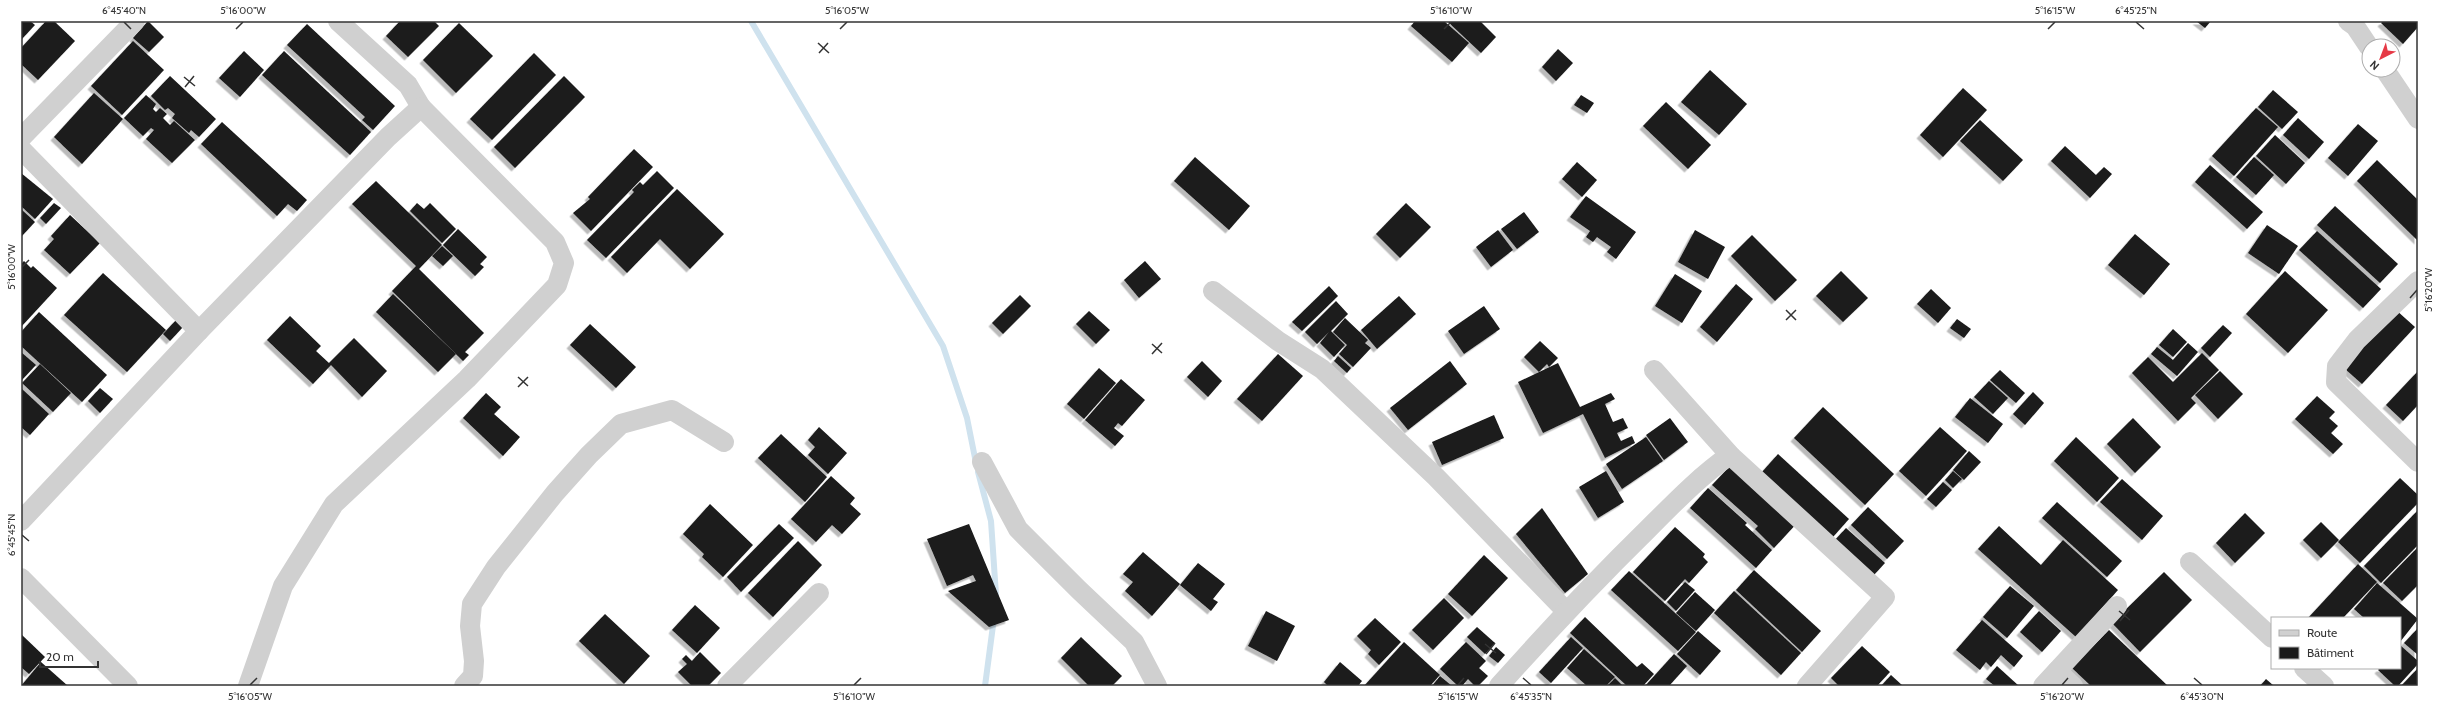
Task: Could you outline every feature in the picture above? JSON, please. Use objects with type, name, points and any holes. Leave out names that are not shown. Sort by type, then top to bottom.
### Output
[{"type":"street","points":[[21,138],[135,21]]},
{"type":"street","points":[[248,686],[283,586],[334,504],[467,379],[558,285],[564,263],[555,242],[421,107],[408,85],[338,21]]},
{"type":"street","points":[[2348,21],[2355,26],[2363,38]]},
{"type":"street","points":[[2390,78],[2418,119]]},
{"type":"street","points":[[21,521],[199,331],[388,137],[421,107]]},
{"type":"street","points":[[21,149],[199,331]]},
{"type":"street","points":[[2418,281],[2357,340],[2337,366],[2336,382],[2418,462]]},
{"type":"street","points":[[1213,291],[1278,341],[1322,369],[1436,477],[1566,611]]},
{"type":"street","points":[[1654,370],[1730,455],[1885,597],[1807,686]]},
{"type":"street","points":[[464,686],[473,676],[474,661],[470,626],[472,604],[496,567],[555,493],[589,455],[621,424],[672,410],[724,442]]},
{"type":"street","points":[[1499,686],[1566,611],[1708,470],[1730,455]]},
{"type":"street","points":[[982,462],[1018,529],[1134,642],[1157,686]]},
{"type":"street","points":[[2190,562],[2271,637]]},
{"type":"street","points":[[21,578],[128,686]]},
{"type":"street","points":[[727,686],[819,593]]},
{"type":"street","points":[[2043,686],[2117,606]]},
{"type":"street","points":[[2305,669],[2324,686]]},
{"type":"street","points":[[2057,671],[2073,686]]},
{"type":"building","points":[[21,21],[30,21],[35,25],[21,40]]},
{"type":"building","points":[[46,21],[54,21],[75,41],[38,80],[21,64],[21,48]]},
{"type":"building","points":[[148,21],[164,37],[149,52],[133,38]]},
{"type":"building","points":[[400,21],[434,21],[439,26],[408,57],[386,36]]},
{"type":"building","points":[[1415,21],[1444,21],[1469,43],[1452,62],[1411,26]]},
{"type":"building","points":[[1447,21],[1480,21],[1496,37],[1481,53]]},
{"type":"building","points":[[2196,21],[2211,21],[2205,28]]},
{"type":"building","points":[[2383,21],[2418,21],[2418,27],[2403,44],[2401,42],[2401,38],[2397,38],[2381,23]]},
{"type":"building","points":[[459,23],[493,56],[456,93],[423,60]]},
{"type":"building","points":[[307,24],[395,106],[373,130],[362,120],[365,117],[287,45]]},
{"type":"building","points":[[133,41],[164,70],[122,115],[91,86]]},
{"type":"building","points":[[1558,49],[1573,63],[1556,81],[1542,67]]},
{"type":"building","points":[[244,51],[264,70],[240,97],[219,78]]},
{"type":"building","points":[[284,51],[371,132],[350,155],[262,75]]},
{"type":"building","points":[[534,53],[556,75],[492,140],[470,119]]},
{"type":"building","points":[[1710,70],[1747,104],[1719,135],[1681,102]]},
{"type":"building","points":[[170,76],[216,119],[199,137],[191,130],[189,133],[172,118],[175,114],[168,108],[165,110],[151,96]]},
{"type":"building","points":[[564,76],[585,97],[515,168],[494,147]]},
{"type":"building","points":[[1963,88],[1987,110],[1943,157],[1920,135]]},
{"type":"building","points":[[2273,90],[2298,112],[2282,129],[2258,107]]},
{"type":"building","points":[[94,93],[123,119],[82,164],[54,137]]},
{"type":"building","points":[[146,95],[156,104],[153,109],[156,112],[160,108],[167,114],[163,118],[170,125],[174,121],[195,140],[172,163],[146,139],[154,130],[151,128],[143,136],[124,118]]},
{"type":"building","points":[[1581,95],[1594,103],[1587,113],[1574,105]]},
{"type":"building","points":[[1666,102],[1711,145],[1688,169],[1643,126]]},
{"type":"building","points":[[2256,108],[2278,127],[2234,176],[2212,156]]},
{"type":"building","points":[[2298,118],[2324,142],[2309,159],[2283,135]]},
{"type":"building","points":[[1980,120],[2023,160],[2003,181],[1960,141]]},
{"type":"building","points":[[222,122],[307,200],[297,211],[288,204],[277,216],[201,144]]},
{"type":"building","points":[[2358,124],[2378,141],[2348,176],[2328,158]]},
{"type":"building","points":[[2275,135],[2305,163],[2286,184],[2256,156]]},
{"type":"building","points":[[2065,146],[2096,175],[2104,167],[2112,174],[2090,198],[2051,161]]},
{"type":"building","points":[[634,149],[653,167],[591,231],[573,213],[590,199],[588,197]]},
{"type":"building","points":[[1195,157],[1250,206],[1229,230],[1174,181]]},
{"type":"building","points":[[2254,157],[2274,175],[2256,195],[2236,177]]},
{"type":"building","points":[[2377,160],[2418,200],[2418,241],[2357,181]]},
{"type":"building","points":[[1577,162],[1597,180],[1582,197],[1562,179]]},
{"type":"building","points":[[2210,165],[2263,212],[2247,229],[2195,182]]},
{"type":"building","points":[[657,171],[674,188],[606,258],[587,240],[634,192],[632,190],[640,182],[643,185]]},
{"type":"building","points":[[21,173],[53,199],[35,219],[21,206]]},
{"type":"building","points":[[376,181],[442,245],[419,269],[484,333],[465,352],[469,355],[463,361],[392,291],[416,266],[352,204]]},
{"type":"building","points":[[677,189],[724,234],[690,269],[660,239],[627,273],[611,257]]},
{"type":"building","points":[[1586,196],[1636,232],[1616,259],[1607,252],[1611,247],[1597,237],[1593,242],[1586,237],[1590,231],[1570,217]]},
{"type":"building","points":[[54,203],[61,208],[46,224],[40,218]]},
{"type":"building","points":[[417,203],[424,209],[430,203],[456,229],[442,243],[410,211]]},
{"type":"building","points":[[1406,203],[1431,227],[1400,258],[1376,234]]},
{"type":"building","points":[[2335,206],[2398,264],[2380,283],[2317,225]]},
{"type":"building","points":[[21,209],[35,222],[21,237]]},
{"type":"building","points":[[1524,212],[1539,232],[1517,249],[1501,229]]},
{"type":"building","points":[[70,215],[100,243],[70,274],[44,250],[54,239],[51,236]]},
{"type":"building","points":[[2267,225],[2298,246],[2279,274],[2248,253]]},
{"type":"building","points":[[458,229],[487,257],[480,264],[484,267],[475,276],[443,245]]},
{"type":"building","points":[[1498,230],[1513,250],[1491,267],[1476,247]]},
{"type":"building","points":[[1695,230],[1725,247],[1708,279],[1678,262]]},
{"type":"building","points":[[2317,231],[2381,289],[2363,308],[2299,250]]},
{"type":"building","points":[[2135,234],[2170,264],[2144,295],[2108,265]]},
{"type":"building","points":[[1752,235],[1797,280],[1775,301],[1731,256]]},
{"type":"building","points":[[442,246],[453,256],[443,266],[432,256]]},
{"type":"building","points":[[24,261],[31,268],[33,266],[57,288],[21,327],[21,264]]},
{"type":"building","points":[[1145,261],[1161,279],[1139,298],[1124,280]]},
{"type":"building","points":[[1841,271],[1868,298],[1843,322],[1816,296]]},
{"type":"building","points":[[2285,271],[2328,310],[2288,353],[2246,314]]},
{"type":"building","points":[[103,273],[166,330],[127,372],[64,315]]},
{"type":"building","points":[[1675,274],[1702,291],[1682,323],[1655,306]]},
{"type":"building","points":[[1736,284],[1753,299],[1717,342],[1700,327]]},
{"type":"building","points":[[1329,286],[1338,296],[1302,331],[1292,322]]},
{"type":"building","points":[[1931,289],[1951,308],[1938,323],[1917,304]]},
{"type":"building","points":[[393,294],[456,354],[438,372],[376,312]]},
{"type":"building","points":[[1020,295],[1031,306],[1003,334],[992,323]]},
{"type":"building","points":[[1399,296],[1416,314],[1377,349],[1361,330]]},
{"type":"building","points":[[1336,301],[1348,314],[1331,331],[1345,345],[1334,357],[1320,343],[1329,332],[1317,344],[1305,332]]},
{"type":"building","points":[[1484,306],[1500,329],[1464,354],[1448,331]]},
{"type":"building","points":[[2396,310],[2415,327],[2362,384],[2344,368]]},
{"type":"building","points":[[1089,311],[1110,330],[1096,344],[1076,324]]},
{"type":"building","points":[[39,312],[107,375],[82,402],[21,346],[21,332]]},
{"type":"building","points":[[290,316],[321,346],[316,351],[329,363],[354,338],[387,371],[362,397],[331,365],[313,384],[267,340]]},
{"type":"building","points":[[1345,318],[1368,340],[1365,343],[1371,348],[1353,367],[1339,354],[1347,345],[1333,332]]},
{"type":"building","points":[[177,319],[184,326],[170,341],[163,334]]},
{"type":"building","points":[[1957,319],[1971,329],[1964,338],[1950,328]]},
{"type":"building","points":[[590,324],[636,367],[616,388],[570,345]]},
{"type":"building","points":[[2223,325],[2232,333],[2210,357],[2201,348]]},
{"type":"building","points":[[2173,329],[2187,342],[2173,357],[2159,345]]},
{"type":"building","points":[[1540,341],[1558,358],[1549,367],[1547,364],[1539,372],[1524,357]]},
{"type":"building","points":[[2188,343],[2198,352],[2177,376],[2151,354],[2157,347],[2173,360]]},
{"type":"building","points":[[21,352],[36,365],[21,381]]},
{"type":"building","points":[[2202,353],[2219,370],[2191,398],[2196,403],[2178,421],[2132,373],[2148,357],[2173,382]]},
{"type":"building","points":[[1278,354],[1303,376],[1262,421],[1237,399]]},
{"type":"building","points":[[1338,356],[1351,368],[1347,373],[1334,361]]},
{"type":"building","points":[[1202,361],[1222,381],[1208,397],[1187,377]]},
{"type":"building","points":[[1450,361],[1467,384],[1408,430],[1390,408]]},
{"type":"building","points":[[1558,363],[1580,407],[1611,393],[1615,399],[1605,404],[1613,422],[1623,418],[1628,428],[1617,433],[1621,441],[1632,436],[1635,443],[1605,458],[1583,414],[1543,433],[1518,382]]},
{"type":"building","points":[[40,364],[71,393],[53,412],[22,383]]},
{"type":"building","points":[[1099,368],[1116,383],[1084,419],[1067,404]]},
{"type":"building","points":[[2000,370],[2025,393],[2016,403],[1990,380]]},
{"type":"building","points":[[2220,371],[2243,394],[2218,419],[2195,395]]},
{"type":"building","points":[[2418,371],[2418,405],[2403,421],[2386,405]]},
{"type":"building","points":[[1121,379],[1145,400],[1122,426],[1118,423],[1114,428],[1124,436],[1115,446],[1085,420]]},
{"type":"building","points":[[1989,381],[2008,398],[1993,414],[1974,397]]},
{"type":"building","points":[[21,388],[49,414],[30,435],[21,427]]},
{"type":"building","points":[[100,388],[113,399],[100,413],[88,401]]},
{"type":"building","points":[[2033,392],[2044,403],[2025,425],[2013,414]]},
{"type":"building","points":[[486,393],[501,407],[494,414],[520,437],[503,456],[463,418]]},
{"type":"building","points":[[2317,396],[2335,412],[2329,418],[2338,426],[2331,433],[2343,444],[2333,454],[2295,419]]},
{"type":"building","points":[[1970,398],[2003,424],[1988,443],[1955,417]]},
{"type":"building","points":[[1823,407],[1894,474],[1865,505],[1794,438]]},
{"type":"building","points":[[1494,415],[1504,438],[1442,465],[1432,442]]},
{"type":"building","points":[[1670,418],[1688,442],[1664,460],[1646,435]]},
{"type":"building","points":[[2133,418],[2161,447],[2135,473],[2107,444]]},
{"type":"building","points":[[819,427],[847,453],[828,474],[808,455],[815,447],[808,440]]},
{"type":"building","points":[[1940,427],[1967,451],[1926,496],[1899,471]]},
{"type":"building","points":[[781,434],[827,477],[805,502],[758,458]]},
{"type":"building","points":[[1646,437],[1663,461],[1622,489],[1606,464]]},
{"type":"building","points":[[2076,437],[2119,478],[2097,502],[2054,461]]},
{"type":"building","points":[[1969,451],[1981,462],[1964,480],[1953,470]]},
{"type":"building","points":[[1778,454],[1849,519],[1833,537],[1762,472]]},
{"type":"building","points":[[1733,463],[1798,522],[1774,548],[1755,529],[1758,526],[1712,485]]},
{"type":"building","points":[[1606,471],[1624,502],[1598,518],[1579,487]]},
{"type":"building","points":[[1953,471],[1962,479],[1953,488],[1945,480]]},
{"type":"building","points":[[831,476],[855,498],[850,504],[861,514],[842,534],[832,525],[816,542],[791,519]]},
{"type":"building","points":[[2400,478],[2418,495],[2418,503],[2360,563],[2338,542]]},
{"type":"building","points":[[2122,479],[2163,516],[2142,540],[2100,502]]},
{"type":"building","points":[[1943,482],[1952,490],[1936,507],[1927,499]]},
{"type":"building","points":[[1708,488],[1747,523],[1745,525],[1772,550],[1756,568],[1690,508]]},
{"type":"building","points":[[2057,502],[2122,561],[2107,577],[2042,518]]},
{"type":"building","points":[[710,504],[753,545],[723,577],[702,557],[704,554],[683,534]]},
{"type":"building","points":[[1868,507],[1904,541],[1887,559],[1851,525]]},
{"type":"building","points":[[1542,508],[1588,574],[1565,593],[1516,534]]},
{"type":"building","points":[[2418,510],[2418,545],[2381,583],[2364,566]]},
{"type":"building","points":[[2245,513],[2265,533],[2235,563],[2216,543]]},
{"type":"building","points":[[2321,522],[2339,540],[2321,558],[2303,540]]},
{"type":"building","points":[[779,524],[794,538],[741,592],[727,577]]},
{"type":"building","points":[[969,524],[1009,620],[989,627],[948,591],[976,581],[973,575],[947,586],[927,539]]},
{"type":"building","points":[[1999,526],[2041,565],[2063,540],[2118,590],[2076,637],[1978,549]]},
{"type":"building","points":[[1675,527],[1705,554],[1703,557],[1708,562],[1689,583],[1685,579],[1665,601],[1633,572]]},
{"type":"building","points":[[1846,528],[1885,563],[1873,576],[1834,541]]},
{"type":"building","points":[[798,541],[822,565],[773,617],[748,593]]},
{"type":"building","points":[[2418,547],[2418,585],[2402,601],[2383,583]]},
{"type":"building","points":[[1143,552],[1180,584],[1152,616],[1125,591],[1133,582],[1123,574]]},
{"type":"building","points":[[1484,555],[1508,578],[1472,616],[1448,594]]},
{"type":"building","points":[[1198,563],[1225,584],[1213,599],[1218,602],[1211,611],[1180,585]]},
{"type":"building","points":[[2358,564],[2377,582],[2344,617],[2309,617]]},
{"type":"building","points":[[1754,570],[1821,631],[1802,652],[1736,590]]},
{"type":"building","points":[[1629,571],[1696,632],[1678,651],[1611,590]]},
{"type":"building","points":[[2164,572],[2192,600],[2140,652],[2112,623]]},
{"type":"building","points":[[1685,582],[1695,590],[1676,611],[1667,602]]},
{"type":"building","points":[[2377,583],[2418,619],[2401,641],[2401,617],[2363,617],[2354,609]]},
{"type":"building","points":[[2010,586],[2034,606],[2007,638],[1983,617]]},
{"type":"building","points":[[1734,591],[1801,653],[1781,675],[1714,613]]},
{"type":"building","points":[[1695,592],[1715,610],[1696,631],[1676,613]]},
{"type":"building","points":[[1444,598],[1464,618],[1433,650],[1412,630]]},
{"type":"building","points":[[695,605],[720,628],[697,653],[672,630]]},
{"type":"building","points":[[1266,611],[1295,626],[1277,661],[1248,646]]},
{"type":"building","points":[[2039,611],[2061,631],[2042,652],[2020,632]]},
{"type":"building","points":[[605,614],[650,656],[624,684],[579,641]]},
{"type":"building","points":[[1585,617],[1637,667],[1642,663],[1654,674],[1643,686],[1627,686],[1570,633]]},
{"type":"building","points":[[1375,618],[1401,642],[1379,665],[1368,654],[1371,650],[1357,636]]},
{"type":"building","points":[[1982,620],[2023,656],[2014,667],[2001,655],[1991,667],[1986,662],[1980,670],[1956,650]]},
{"type":"building","points":[[1477,627],[1495,643],[1485,654],[1467,637]]},
{"type":"building","points":[[2418,628],[2418,655],[2404,643]]},
{"type":"building","points":[[2109,630],[2168,686],[2091,686],[2072,668]]},
{"type":"building","points":[[1698,631],[1721,651],[1700,675],[1677,654]]},
{"type":"building","points":[[21,634],[45,657],[29,674],[21,667]]},
{"type":"building","points":[[1081,637],[1122,676],[1112,686],[1089,686],[1061,658]]},
{"type":"building","points":[[1571,637],[1583,648],[1551,683],[1539,672]]},
{"type":"building","points":[[1404,642],[1440,675],[1430,686],[1364,686]]},
{"type":"building","points":[[1466,642],[1486,661],[1479,668],[1488,676],[1478,686],[1475,686],[1468,679],[1462,686],[1458,686],[1440,669]]},
{"type":"building","points":[[1862,646],[1890,672],[1877,686],[1839,686],[1831,678]]},
{"type":"building","points":[[2401,646],[2418,661],[2418,664],[2398,686],[2395,686],[2378,670],[2401,669]]},
{"type":"building","points":[[1496,647],[1505,655],[1498,663],[1489,656]]},
{"type":"building","points":[[1584,649],[1615,677],[1606,686],[1587,686],[1567,668]]},
{"type":"building","points":[[700,652],[721,673],[708,686],[692,686],[678,672],[687,664],[682,659],[686,655],[692,661]]},
{"type":"building","points":[[1674,654],[1687,666],[1669,686],[1645,686]]},
{"type":"building","points":[[41,662],[68,686],[21,686]]},
{"type":"building","points":[[1340,662],[1362,681],[1358,686],[1328,686],[1324,682]]},
{"type":"building","points":[[1997,666],[2019,686],[1995,686],[1986,679]]},
{"type":"building","points":[[2418,668],[2418,686],[2401,686]]},
{"type":"building","points":[[1891,675],[1903,686],[1881,686]]},
{"type":"building","points":[[1440,676],[1452,686],[1432,686]]},
{"type":"building","points":[[1615,678],[1623,686],[1607,686]]},
{"type":"building","points":[[2266,679],[2274,686],[2260,686]]},
{"type":"waterway","points":[[751,21],[943,346],[967,418],[976,463]]},
{"type":"waterway","points":[[978,472],[991,521],[996,595]]},
{"type":"waterway","points":[[985,686],[994,618]]}]
